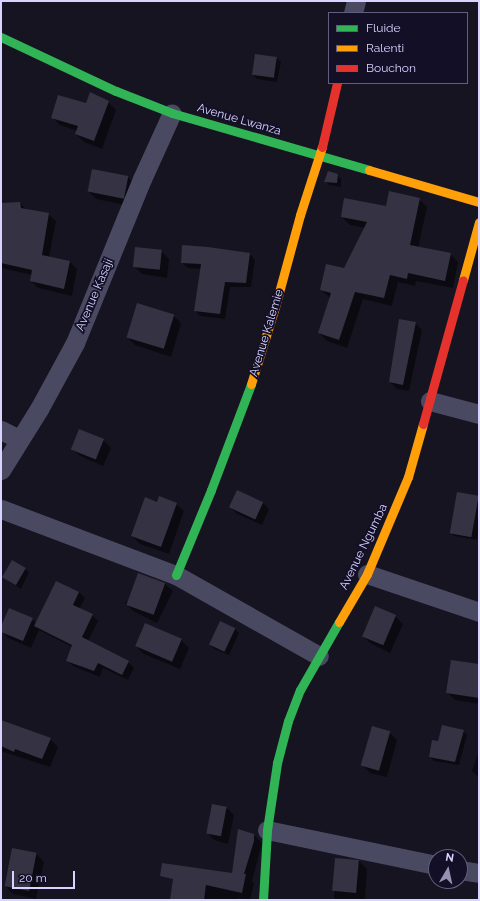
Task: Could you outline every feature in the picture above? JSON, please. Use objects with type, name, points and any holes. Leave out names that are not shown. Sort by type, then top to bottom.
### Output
[{"type":"street","points":[[353,12],[356,1]]},
{"type":"street","name":"Avenue Lwanza","points":[[1,37],[116,91],[172,113],[479,202]]},
{"type":"street","name":"Avenue Kalemie","points":[[176,575],[211,490],[256,370],[276,308],[300,215],[320,156],[337,84]]},
{"type":"street","name":"Avenue Kasaji","points":[[1,470],[39,409],[74,342],[142,179],[172,113]]},
{"type":"street","name":"Avenue Ngumba","points":[[263,900],[267,830],[277,763],[288,721],[300,690],[367,574],[408,477],[479,222]]},
{"type":"street","points":[[430,401],[479,414]]},
{"type":"street","points":[[1,430],[19,439]]},
{"type":"street","points":[[1,509],[176,575],[319,656]]},
{"type":"street","points":[[367,574],[479,612]]},
{"type":"street","points":[[267,830],[428,863]]},
{"type":"street","points":[[468,872],[479,874]]},
{"type":"building","points":[[255,54],[277,57],[274,78],[252,75]]},
{"type":"building","points":[[90,92],[109,101],[94,141],[75,134],[78,126],[51,118],[58,95],[86,103]]},
{"type":"building","points":[[92,169],[128,176],[124,199],[88,192]]},
{"type":"building","points":[[328,171],[338,174],[337,183],[324,182]]},
{"type":"building","points":[[389,191],[420,198],[410,245],[451,253],[445,281],[408,273],[407,279],[390,275],[384,298],[355,292],[339,340],[318,333],[331,293],[320,290],[326,264],[344,268],[367,222],[341,217],[344,198],[386,206]]},
{"type":"building","points":[[20,202],[21,208],[49,213],[42,255],[70,261],[64,289],[30,281],[32,270],[1,263],[1,203]]},
{"type":"building","points":[[182,245],[250,253],[246,283],[225,282],[220,314],[194,311],[201,264],[181,263]]},
{"type":"building","points":[[135,247],[162,250],[160,270],[133,267]]},
{"type":"building","points":[[137,303],[174,314],[164,349],[126,337]]},
{"type":"building","points":[[399,319],[416,322],[403,385],[389,382]]},
{"type":"building","points":[[79,429],[104,439],[96,460],[71,449]]},
{"type":"building","points":[[237,490],[263,502],[255,519],[229,507]]},
{"type":"building","points":[[457,492],[479,496],[471,537],[450,533]]},
{"type":"building","points":[[159,496],[177,503],[161,547],[131,536],[145,497],[157,502]]},
{"type":"building","points":[[12,560],[26,568],[16,585],[2,577]]},
{"type":"building","points":[[138,573],[165,583],[154,615],[126,605]]},
{"type":"building","points":[[56,581],[79,592],[73,605],[93,614],[82,637],[129,661],[122,675],[98,663],[94,671],[66,661],[72,645],[34,626]]},
{"type":"building","points":[[375,606],[396,615],[383,645],[362,636]]},
{"type":"building","points":[[9,608],[33,618],[23,641],[1,632],[1,626]]},
{"type":"building","points":[[220,621],[235,628],[224,652],[209,645]]},
{"type":"building","points":[[145,623],[182,639],[172,662],[135,646]]},
{"type":"building","points":[[451,660],[479,664],[479,698],[446,693]]},
{"type":"building","points":[[1,720],[51,738],[42,759],[15,749],[14,752],[1,746]]},
{"type":"building","points":[[442,725],[464,730],[455,762],[429,757],[432,740],[438,741]]},
{"type":"building","points":[[372,726],[390,731],[379,771],[361,765]]},
{"type":"building","points":[[212,804],[227,807],[221,836],[206,833]]},
{"type":"building","points":[[238,829],[254,834],[254,841],[244,874],[246,874],[242,893],[206,885],[204,900],[170,900],[173,879],[160,876],[162,863],[232,873]]},
{"type":"building","points":[[12,848],[37,853],[29,891],[5,886]]},
{"type":"building","points":[[335,858],[359,860],[356,893],[332,891]]},
{"type":"traffic: fast","points":[[1,37],[116,91],[172,113],[369,170]]},
{"type":"traffic: fast","points":[[176,575],[211,490],[251,384]]},
{"type":"traffic: fast","points":[[263,900],[267,830],[277,763],[288,721],[300,690],[339,622]]},
{"type":"traffic: slow","points":[[251,384],[275,307],[300,215],[322,147]]},
{"type":"traffic: slow","points":[[369,170],[479,202]]},
{"type":"traffic: slow","points":[[463,280],[479,222]]},
{"type":"traffic: slow","points":[[339,622],[367,574],[408,477],[423,424]]},
{"type":"traffic: jam","points":[[322,147],[337,84]]},
{"type":"traffic: jam","points":[[423,424],[463,280]]}]
